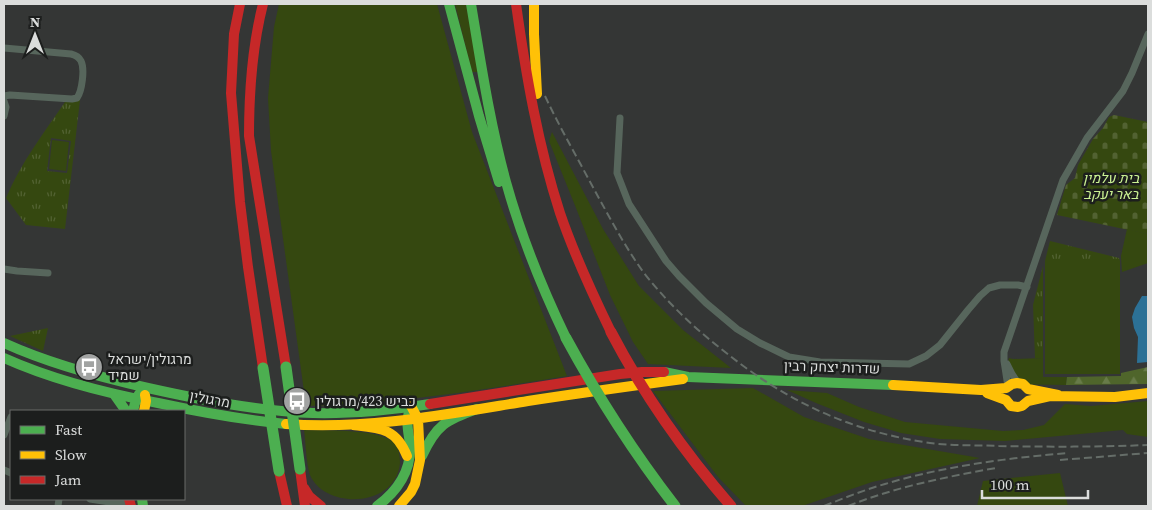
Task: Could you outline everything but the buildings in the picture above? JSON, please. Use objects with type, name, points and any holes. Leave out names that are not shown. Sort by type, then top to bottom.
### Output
[{"type":"main road","points":[[240,4],[234,34],[231,93],[240,202],[263,368],[286,506]]},
{"type":"main road","points":[[233,69],[248,4]]},
{"type":"main road","points":[[263,4],[252,66],[248,115],[249,136],[286,367],[305,506]]},
{"type":"main road","points":[[449,4],[496,176],[566,338],[610,415],[651,475],[675,506]]},
{"type":"main road","points":[[471,4],[501,161],[515,214],[530,256]]},
{"type":"main road","points":[[516,4],[532,109],[558,204],[584,274],[630,367],[666,423],[731,506]]},
{"type":"main road","points":[[534,4],[540,139]]},
{"type":"main road","name":"מרגולין","points":[[4,343],[58,365],[144,387],[258,409],[371,412],[411,406]]},
{"type":"main road","name":"מרגולין","points":[[4,358],[30,370],[142,404],[182,409],[234,419],[314,425],[353,425],[412,419]]},
{"type":"main road","name":"שדרות יצחק רבין","points":[[411,406],[628,374],[664,372],[688,378]]},
{"type":"main road","name":"שדרות יצחק רבין","points":[[412,419],[688,378],[905,385],[974,390],[992,394],[1015,391],[1115,397],[1148,393]]},
{"type":"main road","points":[[142,404],[144,387]]},
{"type":"main road","points":[[114,394],[125,410]]},
{"type":"main road","points":[[411,406],[420,460]]},
{"type":"main road","points":[[174,410],[182,409]]},
{"type":"main road","points":[[399,506],[415,484],[420,460],[436,430],[454,418],[477,409]]},
{"type":"main road","points":[[377,506],[396,490],[408,466],[412,419]]},
{"type":"main road","points":[[353,425],[371,427],[392,433],[402,443],[407,456],[408,466]]},
{"type":"main road","points":[[302,484],[309,496],[321,506]]},
{"type":"street","points":[[1015,391],[1004,361],[1004,352],[1063,180],[1087,138],[1123,91],[1148,34]]},
{"type":"street","points":[[4,48],[75,55],[81,61],[83,70],[81,92],[77,98],[4,96]]},
{"type":"street","points":[[4,101],[6,107],[4,116]]},
{"type":"street","points":[[620,118],[617,173],[629,204],[666,261],[706,303],[737,329],[760,343],[790,357],[820,362],[908,364],[926,356],[940,346],[980,296],[990,288],[1000,285],[1027,287]]},
{"type":"street","points":[[4,269],[48,273]]},
{"type":"street","points":[[1004,352],[1015,391]]},
{"type":"street","points":[[4,435],[10,420]]},
{"type":"street","points":[[96,500],[130,503]]},
{"type":"green space","points":[[279,4],[437,4],[472,132],[567,376],[405,399],[306,406],[271,151],[268,98],[274,27]]},
{"type":"green space","points":[[455,4],[466,4],[478,72],[472,72]]},
{"type":"green space","points":[[67,99],[80,100],[65,229],[26,225],[6,198],[26,159]],"holes":[[[51,138],[71,141],[67,173],[47,171]]]},
{"type":"green space","name":"בית עלמין באר יעקב","points":[[1114,115],[1148,122],[1148,234],[1057,215],[1066,185],[1075,178],[1078,165],[1093,139],[1103,128],[1109,117]]},
{"type":"green space","points":[[552,132],[603,229],[639,286],[683,330],[731,368],[648,364],[633,342],[610,295],[549,141]]},
{"type":"green space","points":[[52,140],[69,142],[66,171],[49,169]]},
{"type":"green space","points":[[1127,229],[1148,234],[1148,263],[1122,272],[1121,256]]},
{"type":"green space","points":[[1050,241],[1119,258],[1120,261],[1045,261]]},
{"type":"green space","points":[[1045,261],[1120,261],[1120,374],[1045,374]]},
{"type":"green space","points":[[1043,266],[1043,358],[1035,358],[1033,305]]},
{"type":"green space","points":[[48,328],[43,351],[10,336]]},
{"type":"green space","points":[[1009,358],[1043,358],[1043,377],[1067,377],[1066,385],[1004,384]]},
{"type":"green space","points":[[1148,367],[1148,384],[1066,385],[1067,377],[1121,376],[1121,373]]},
{"type":"green space","points":[[753,388],[804,417],[869,439],[980,458],[872,482],[802,506],[746,506],[718,477],[653,391]]},
{"type":"green space","points":[[787,390],[827,393],[859,407],[905,422],[1003,431],[1023,430],[1044,425],[1065,404],[1091,406],[1148,401],[1148,437],[1127,434],[1123,430],[1005,441],[940,439],[901,433],[864,422]]},
{"type":"green space","points":[[304,430],[363,432],[375,434],[393,442],[399,452],[400,463],[396,478],[386,489],[374,496],[359,499],[344,498],[330,494],[318,486],[310,475]]},
{"type":"green space","points":[[1060,473],[1068,506],[977,506],[983,481]]},
{"type":"water","points":[[1142,296],[1148,296],[1148,362],[1137,363],[1138,337],[1132,317]]},
{"type":"railway","points":[[545,96],[569,144],[618,232],[652,283],[689,322],[710,340],[744,367],[793,398],[818,411],[844,421],[900,438],[930,443],[1036,447],[1148,445]]},
{"type":"railway","points":[[824,506],[877,486],[930,472],[999,460],[1069,453]]},
{"type":"railway","points":[[1060,460],[1148,453]]},
{"type":"railway","points":[[848,506],[884,493],[921,483],[996,468]]},
{"type":"traffic: fast","points":[[449,4],[499,182]]},
{"type":"traffic: fast","points":[[471,4],[482,71],[506,182],[533,262],[566,338]]},
{"type":"traffic: fast","points":[[566,338],[617,424],[675,506]]},
{"type":"traffic: fast","points":[[4,343],[57,364],[111,379],[189,397],[250,407],[292,412],[342,413],[430,404]]},
{"type":"traffic: fast","points":[[4,358],[60,379],[118,395],[190,410],[286,424]]},
{"type":"traffic: fast","points":[[286,367],[300,469]]},
{"type":"traffic: fast","points":[[263,368],[279,471]]},
{"type":"traffic: fast","points":[[664,372],[688,377],[893,385]]},
{"type":"traffic: fast","points":[[114,394],[125,410]]},
{"type":"traffic: fast","points":[[133,410],[139,394]]},
{"type":"traffic: fast","points":[[377,506],[397,487],[406,471],[410,454],[408,421],[411,406]]},
{"type":"traffic: fast","points":[[422,456],[437,430],[457,417],[477,409]]},
{"type":"traffic: fast","points":[[142,500],[143,506]]},
{"type":"traffic: slow","points":[[534,4],[537,94]]},
{"type":"traffic: slow","points":[[286,424],[347,425],[408,420],[683,379]]},
{"type":"traffic: slow","points":[[893,385],[981,390],[1006,388],[1017,383],[1023,384],[1028,389],[1058,395]]},
{"type":"traffic: slow","points":[[987,393],[1006,400],[1011,406],[1018,407],[1028,401],[1050,396],[1115,397],[1148,393]]},
{"type":"traffic: slow","points":[[144,410],[145,395]]},
{"type":"traffic: slow","points":[[399,506],[415,484],[420,460],[418,419],[411,406]]},
{"type":"traffic: slow","points":[[353,425],[386,431],[398,440],[407,456]]},
{"type":"traffic: jam","points":[[240,4],[234,34],[231,93],[240,202],[263,368]]},
{"type":"traffic: jam","points":[[263,4],[256,36],[252,69],[249,136],[286,367]]},
{"type":"traffic: jam","points":[[516,4],[534,110],[552,187],[577,258],[611,332]]},
{"type":"traffic: jam","points":[[611,332],[651,401],[681,444],[731,506]]},
{"type":"traffic: jam","points":[[430,404],[620,374],[664,372]]},
{"type":"traffic: jam","points":[[300,469],[305,506]]},
{"type":"traffic: jam","points":[[279,471],[287,506]]},
{"type":"traffic: jam","points":[[304,488],[309,496],[321,506]]},
{"type":"traffic: jam","points":[[129,500],[131,506]]},
{"type":"place","name":"מרגולין/ישראל שמיד","points":[[89,367]]},
{"type":"place","name":"כביש 423/מרגולין","points":[[297,401]]}]
